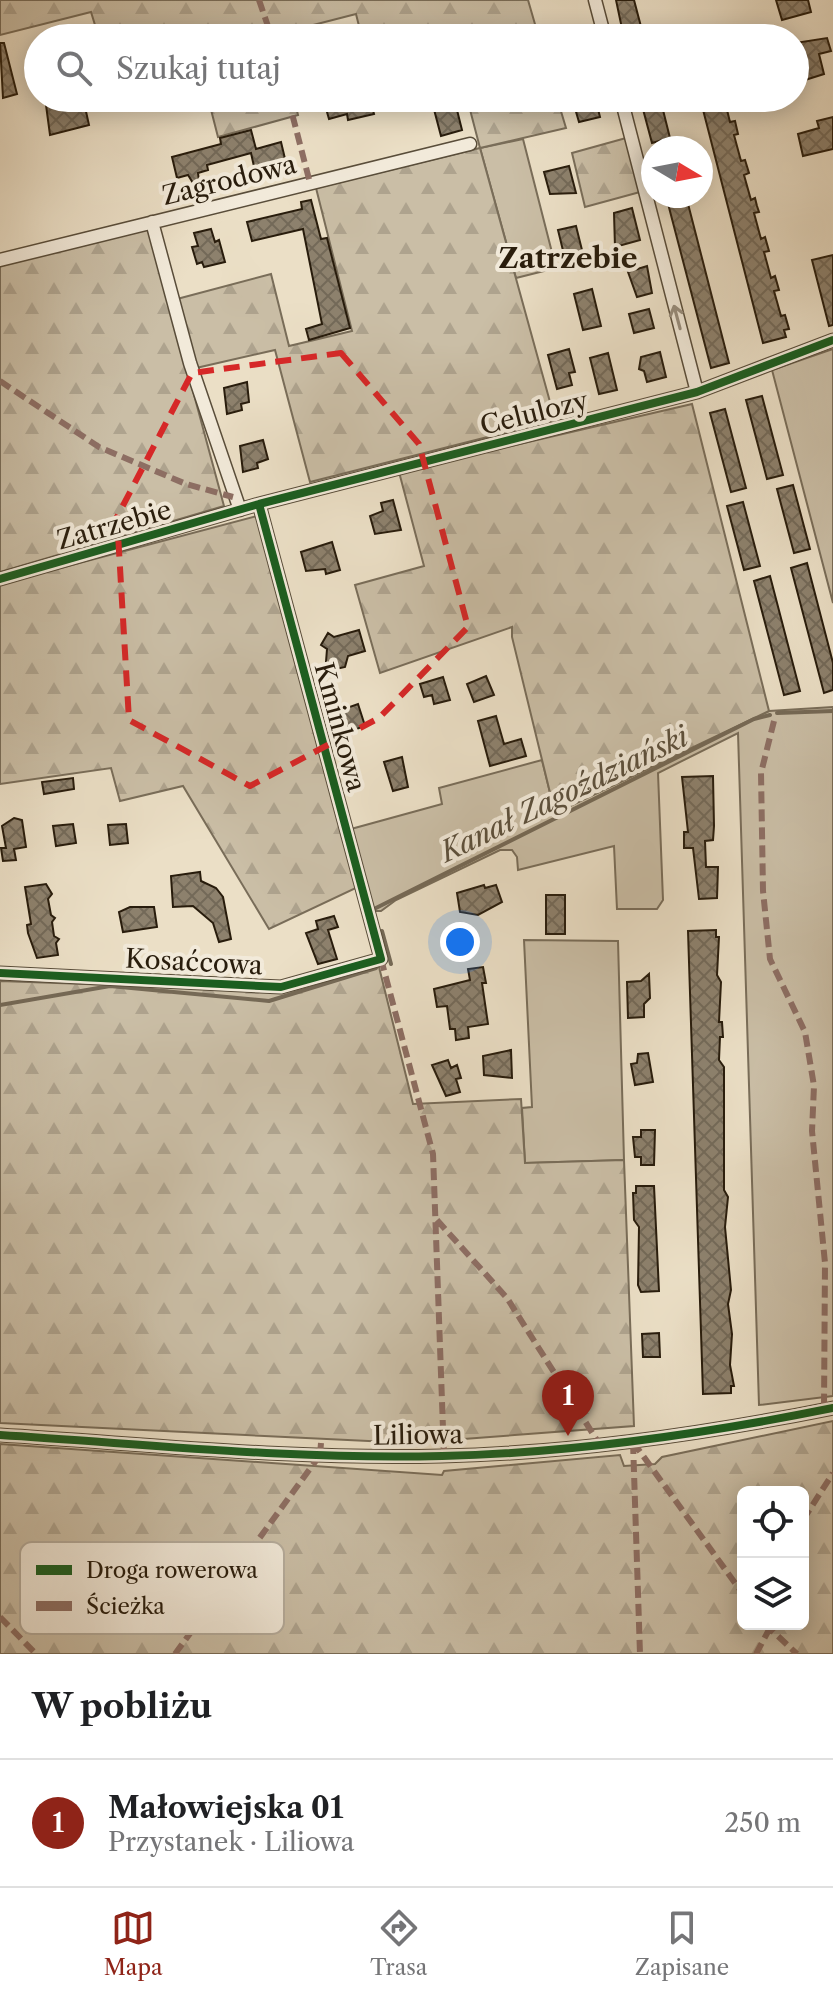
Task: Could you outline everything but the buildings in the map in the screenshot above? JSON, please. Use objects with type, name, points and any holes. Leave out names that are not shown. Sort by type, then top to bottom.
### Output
[{"type":"street","points":[[595,0],[601,24]]},
{"type":"street","points":[[625,112],[697,392]]},
{"type":"street","name":"Zagrodowa","points":[[0,260],[470,144]]},
{"type":"street","points":[[152,222],[190,363],[240,510]]},
{"type":"street","name":"Celulozy","points":[[240,510],[697,392],[833,340]]},
{"type":"street","name":"Kminkowa","points":[[259,504],[381,959]]},
{"type":"street","name":"Zatrzebie","points":[[0,579],[240,510]]},
{"type":"street","name":"Kosaćcowa","points":[[0,973],[281,987],[381,959]]},
{"type":"street","name":"Liliowa","points":[[0,1435],[320,1455],[444,1456],[633,1442],[833,1408]]},
{"type":"highlighted area","points":[[341,353],[419,444],[468,627],[379,718],[250,786],[129,720],[117,517],[192,373]]},
{"type":"green space","points":[[0,0],[528,0],[535,24],[358,24],[356,14],[317,24],[95,24],[91,12],[44,24],[24,24],[24,29],[0,35]]},
{"type":"green space","points":[[212,112],[297,112],[298,115],[218,137]]},
{"type":"green space","points":[[471,112],[561,112],[566,128],[480,148]]},
{"type":"green space","points":[[626,138],[640,192],[585,207],[572,153]]},
{"type":"green space","points":[[523,139],[556,268],[516,278],[480,148]]},
{"type":"green space","points":[[480,148],[555,420],[310,482],[275,350],[196,368],[177,299],[271,274],[289,346],[352,331],[316,188]]},
{"type":"green space","points":[[149,228],[224,506],[0,572],[0,265]]},
{"type":"green space","points":[[833,349],[833,603],[772,370]]},
{"type":"green space","points":[[692,404],[769,711],[555,813],[512,627],[380,673],[355,585],[424,566],[399,472]]},
{"type":"green space","points":[[257,516],[358,887],[269,929],[183,786],[120,801],[111,768],[0,784],[0,584]]},
{"type":"green space","points":[[833,707],[833,1396],[759,1405],[738,733],[658,773],[663,900],[657,909],[617,909],[614,846],[518,870],[517,857],[512,850],[500,850],[396,900],[381,911],[373,911],[351,829],[442,804],[439,788],[542,760],[555,813],[769,711]]},
{"type":"green space","points":[[524,940],[618,941],[624,1160],[525,1163],[522,1108],[532,1107]]},
{"type":"green space","points":[[378,963],[413,1104],[521,1099],[525,1163],[624,1160],[634,1426],[410,1443],[0,1423],[0,981],[284,991]]},
{"type":"green space","points":[[833,1421],[833,1654],[0,1654],[0,1444],[442,1475],[444,1471],[620,1455],[624,1466],[655,1464],[662,1457]]},
{"type":"waterway","name":"Kanał Zagoździański","points":[[777,713],[833,711]]},
{"type":"waterway","name":"Kanał Zagoździański","points":[[376,908],[754,719],[770,715]]},
{"type":"waterway","name":"Kanał Zagoździański","points":[[382,931],[391,964]]},
{"type":"waterway","name":"Kanał Zagoździański","points":[[0,1005],[110,986],[269,1001],[376,968]]},
{"type":"marked path","points":[[259,0],[267,24]]},
{"type":"marked path","points":[[292,112],[310,183]]},
{"type":"marked path","points":[[0,381],[99,447],[186,484],[233,497]]},
{"type":"marked path","points":[[774,721],[761,773],[763,891],[770,959],[805,1032],[814,1086],[812,1131],[825,1263],[824,1410]]},
{"type":"marked path","points":[[381,959],[433,1154],[444,1456]]},
{"type":"marked path","points":[[437,1220],[507,1298],[600,1445]]},
{"type":"marked path","points":[[633,1442],[640,1654]]},
{"type":"marked path","points":[[633,1442],[737,1586]]},
{"type":"marked path","points":[[257,1542],[320,1455],[321,1443]]},
{"type":"marked path","points":[[809,1511],[833,1473]]},
{"type":"marked path","points":[[0,1617],[36,1654]]},
{"type":"marked path","points":[[756,1654],[769,1630]]},
{"type":"marked path","points":[[771,1630],[797,1654]]},
{"type":"marked path","points":[[175,1654],[190,1634]]},
{"type":"cycle path","points":[[0,579],[259,504],[697,392],[833,340]]},
{"type":"cycle path","points":[[0,973],[281,987],[381,959],[259,504]]},
{"type":"cycle path","points":[[0,1435],[332,1456],[442,1456],[541,1451],[639,1441],[833,1408]]},
{"type":"place","name":"Małowiejska 01","points":[[568,1436]]},
{"type":"district","name":"Zatrzebie","points":[[568,258]]}]
